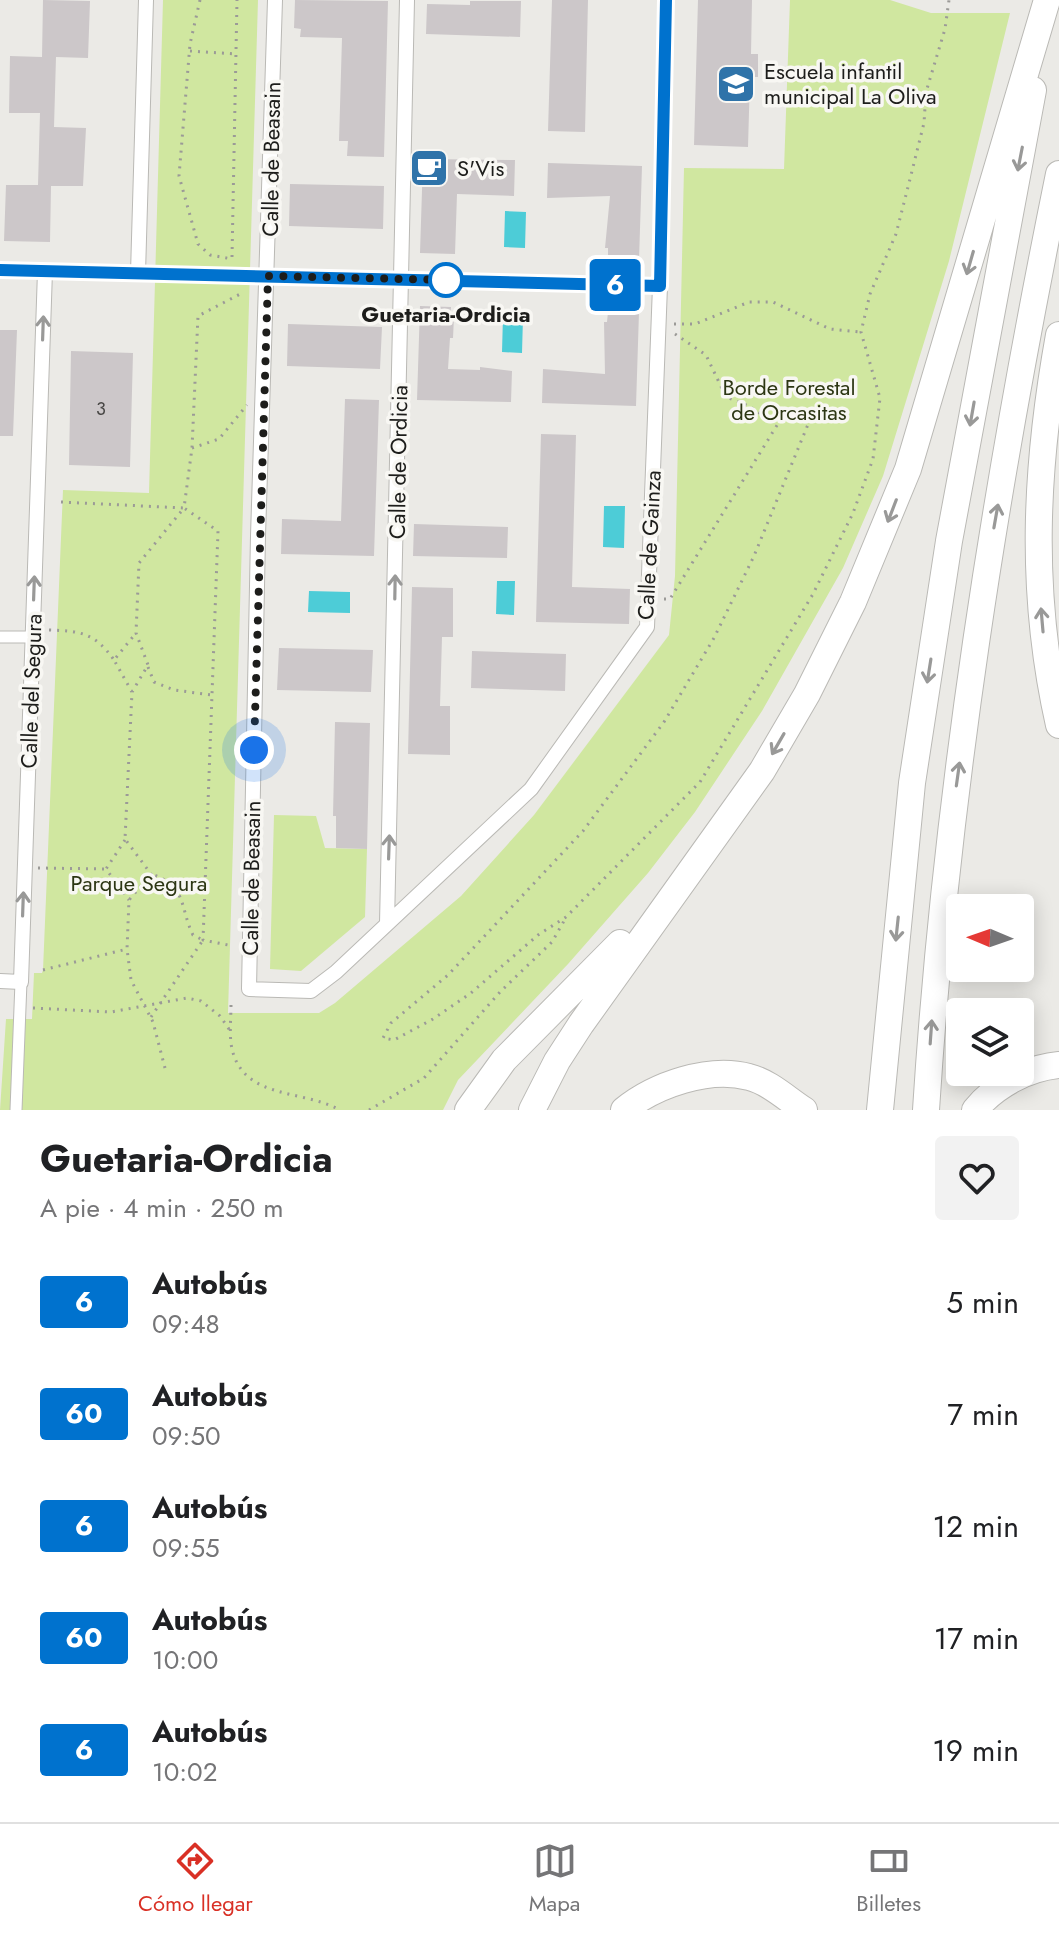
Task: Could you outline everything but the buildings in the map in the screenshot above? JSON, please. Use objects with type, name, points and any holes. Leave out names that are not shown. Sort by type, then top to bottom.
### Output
[{"type":"highway","points":[[532,1110],[557,1061],[581,1024],[762,771],[807,694],[885,527],[908,469],[1009,120],[1049,0]]},
{"type":"highway","points":[[880,1110],[912,783],[944,571],[1049,0]]},
{"type":"highway","points":[[926,1110],[934,987],[960,756],[989,552],[1059,174]]},
{"type":"highway","points":[[1059,335],[1042,434],[1037,509],[1046,668],[1059,725]]},
{"type":"highway","points":[[468,1110],[504,1060],[600,965],[718,833]]},
{"type":"highway","points":[[975,1110],[991,1094],[1019,1076],[1059,1065]]},
{"type":"highway","points":[[624,1110],[654,1092],[682,1081],[718,1074],[751,1077],[804,1110]]},
{"type":"street","points":[[138,273],[146,0]]},
{"type":"street","name":"Calle de Beasain","points":[[249,989],[258,536],[275,0]]},
{"type":"street","name":"Calle de Ordicia","points":[[387,924],[407,0]]},
{"type":"street","name":"Calle de Gainza","points":[[249,989],[311,991],[336,972],[531,789],[647,627],[659,322],[666,0]]},
{"type":"street","points":[[0,270],[660,286]]},
{"type":"street","name":"Calle del Segura","points":[[16,1110],[45,271]]},
{"type":"street","points":[[0,637],[33,634]]},
{"type":"street","points":[[0,981],[21,982]]},
{"type":"path","points":[[200,0],[190,51],[179,176],[198,244],[210,255],[232,257]]},
{"type":"path","points":[[231,297],[237,0]]},
{"type":"path","points":[[648,600],[670,599],[787,409],[805,410],[809,422],[754,556],[714,638],[664,722],[583,831],[448,975],[391,1023],[383,1038],[394,1040],[433,1019],[471,993],[538,935],[566,917],[700,782],[813,594],[853,513],[873,459],[880,398],[861,332],[870,294],[896,234],[924,123],[926,92],[945,29],[949,0]]},
{"type":"path","points":[[190,51],[237,54]]},
{"type":"path","points":[[212,695],[174,690],[154,682],[136,633],[139,563],[184,508],[192,448],[198,316],[250,290]]},
{"type":"path","points":[[659,322],[695,324],[749,302],[773,302],[830,329],[861,332]]},
{"type":"path","points":[[659,322],[706,355],[726,397],[749,406],[773,422]]},
{"type":"path","points":[[192,448],[219,439],[251,400]]},
{"type":"path","points":[[61,502],[184,508],[218,531],[203,940],[151,1017]]},
{"type":"path","points":[[114,660],[136,633]]},
{"type":"path","points":[[33,634],[86,634],[102,643],[132,692]]},
{"type":"path","points":[[106,869],[125,839],[132,692],[148,665]]},
{"type":"path","points":[[125,839],[151,874],[166,880],[179,891],[193,935],[233,946]]},
{"type":"path","points":[[25,868],[106,869]]},
{"type":"path","points":[[106,869],[129,900]]},
{"type":"path","points":[[151,874],[129,900],[127,949],[131,980],[151,1017],[165,1068]]},
{"type":"path","points":[[369,1110],[424,1078],[501,991],[552,942],[566,917]]},
{"type":"path","points":[[43,970],[127,949]]},
{"type":"path","points":[[28,1008],[111,1012],[187,998],[201,1001],[220,1016],[231,1032]]},
{"type":"path","points":[[231,1005],[232,1048],[239,1067],[249,1081],[263,1088],[288,1092],[340,1110]]},
{"type":"green space","points":[[163,0],[258,0],[228,1013],[319,1013],[335,1003],[461,896],[534,815],[669,635],[675,576],[684,168],[784,169],[790,0],[890,0],[931,13],[1010,13],[949,261],[883,476],[843,568],[762,711],[695,812],[648,873],[568,964],[458,1080],[443,1110],[0,1110],[6,1019],[32,1019],[34,973],[42,973],[43,970],[63,490],[149,493]]},
{"type":"green space","points":[[274,815],[316,816],[325,848],[367,849],[365,917],[301,971],[270,969]]},
{"type":"water","points":[[505,211],[526,212],[525,248],[504,247]]},
{"type":"water","points":[[503,316],[523,317],[522,353],[502,352]]},
{"type":"water","points":[[604,506],[625,506],[624,548],[603,547]]},
{"type":"water","points":[[497,581],[515,581],[514,615],[496,614]]},
{"type":"water","points":[[309,591],[350,592],[350,613],[308,612]]},
{"type":"bus line","name":"6","points":[[0,270],[660,286],[666,0]]},
{"type":"place","name":"Escuela infantil municipal La Oliva","points":[[736,84]]},
{"type":"place","name":"S'Vis","points":[[429,168]]},
{"type":"place","name":"Guetaria-Ordicia","points":[[446,280]]},
{"type":"route","points":[[254,750],[268,276],[446,280]]},
{"type":"park label","name":"Borde Forestal de Orcasitas","points":[[789,400]]},
{"type":"park label","name":"Parque Segura","points":[[139,883]]}]
